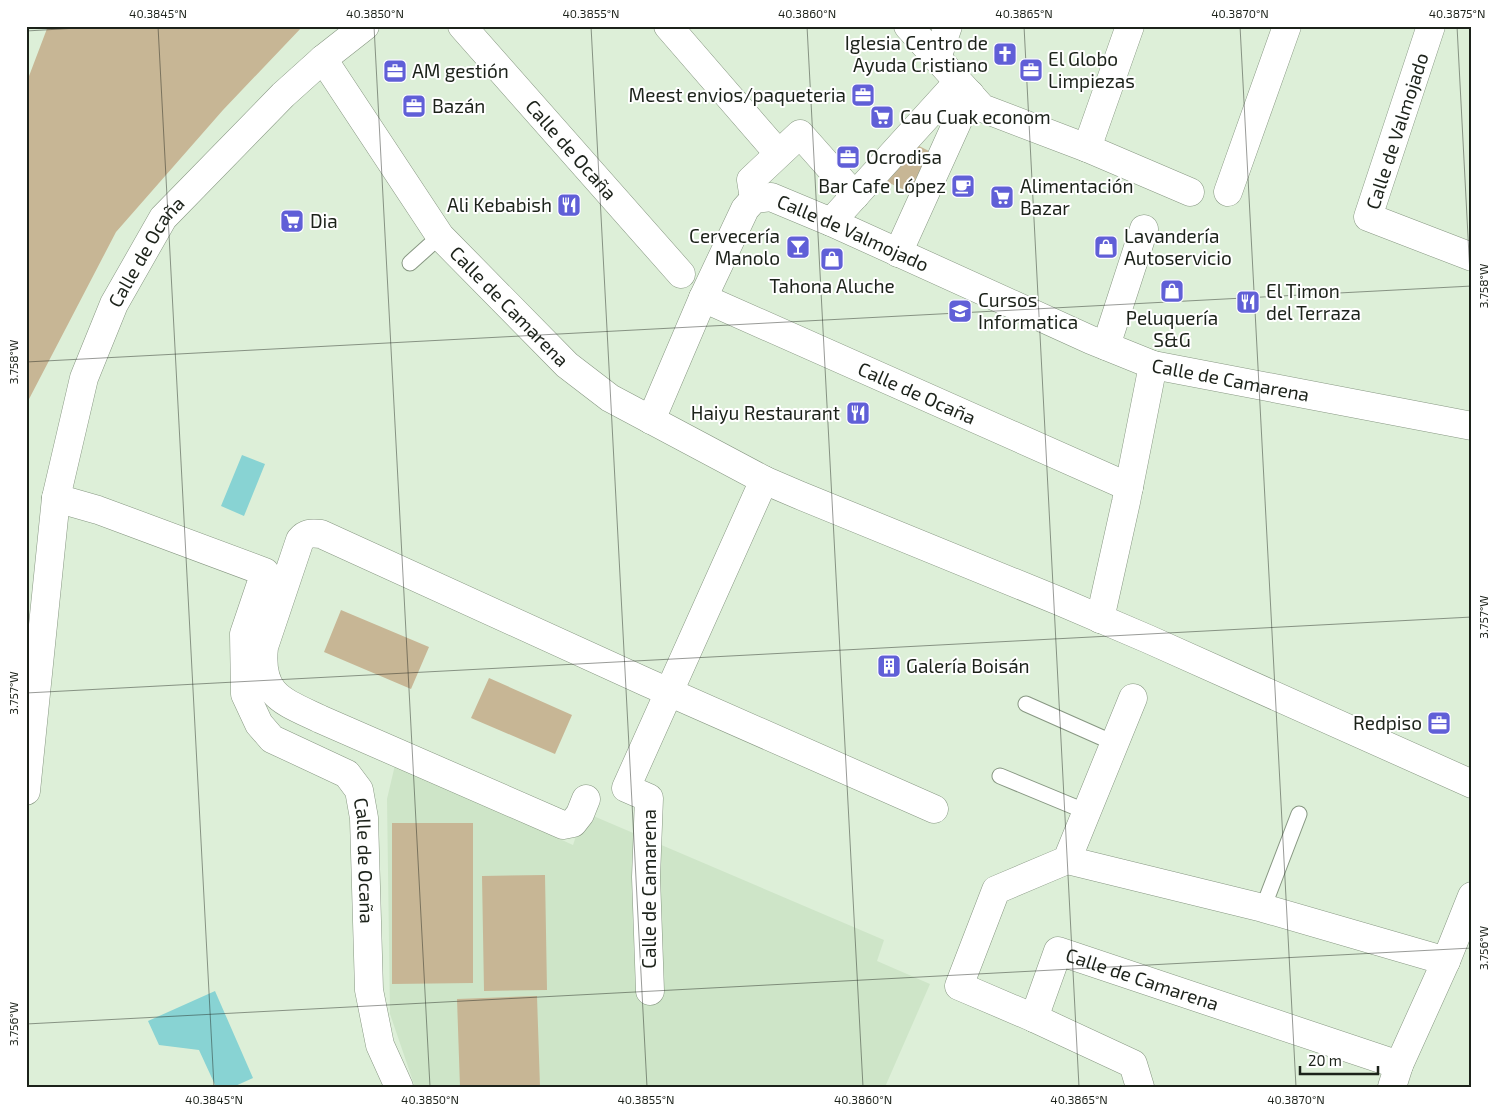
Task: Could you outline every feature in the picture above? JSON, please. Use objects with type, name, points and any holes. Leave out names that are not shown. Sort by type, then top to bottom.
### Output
[{"type":"street","name":"Calle de Ocaña","points":[[322,59],[348,26]]},
{"type":"street","name":"Calle de Ocaña","points":[[26,791],[56,498],[84,378],[114,304],[163,218],[283,95],[322,59],[365,26]]},
{"type":"street","name":"Calle de Ocaña","points":[[462,26],[681,274]]},
{"type":"street","points":[[668,26],[778,153]]},
{"type":"street","points":[[908,26],[982,108],[1086,148],[1190,192]]},
{"type":"street","points":[[937,58],[948,26]]},
{"type":"street","points":[[1086,148],[1130,26]]},
{"type":"street","points":[[1228,192],[1287,26]]},
{"type":"street","name":"Calle de Valmojado","points":[[1431,26],[1368,217],[1472,256]]},
{"type":"street","name":"Calle de Camarena","points":[[322,59],[440,236],[567,365],[610,398],[764,480],[1100,619],[1472,784]]},
{"type":"street","points":[[832,222],[855,196],[964,88]]},
{"type":"street","points":[[898,252],[964,88]]},
{"type":"street","points":[[754,199],[750,180],[800,134],[855,196]]},
{"type":"street","name":"Calle de Valmojado","points":[[651,420],[745,209],[754,199],[771,197],[832,222],[1098,343]]},
{"type":"street","points":[[1144,229],[1098,343],[1153,365]]},
{"type":"street","name":"Calle de Ocaña","points":[[704,298],[1129,487]]},
{"type":"street","name":"Calle de Camarena","points":[[1100,619],[1153,365],[1472,426]]},
{"type":"street","name":"Calle de Camarena","points":[[650,991],[646,877],[649,798],[626,788],[764,480]]},
{"type":"street","name":"Calle de Ocaña","points":[[56,498],[98,510],[265,572],[257,632],[244,634],[245,694],[259,724],[272,739],[347,774],[359,790],[364,818],[369,990],[380,1045],[399,1087]]},
{"type":"street","points":[[586,798],[580,814],[573,823],[563,825],[320,720],[285,703],[270,689],[262,662],[264,647],[257,632],[304,535],[312,533],[321,534],[669,692],[934,809]]},
{"type":"street","points":[[1067,860],[1133,698]]},
{"type":"street","points":[[1140,1087],[1133,1064],[959,986],[996,890],[1067,860],[1263,908],[1446,961]]},
{"type":"street","name":"Calle de Camarena","points":[[1034,1018],[1058,950],[1396,1076],[1472,896]]},
{"type":"lane","points":[[410,263],[440,236]]},
{"type":"lane","points":[[1026,704],[1114,743]]},
{"type":"lane","points":[[1000,776],[1087,812]]},
{"type":"lane","points":[[1263,908],[1299,814]]},
{"type":"shaded area","points":[[48,26],[303,26],[223,110],[116,232],[28,401],[26,415],[26,84]]},
{"type":"shaded area","points":[[911,142],[937,155],[920,197],[887,182]]},
{"type":"shaded area","points":[[341,610],[429,647],[411,689],[324,652]]},
{"type":"shaded area","points":[[489,678],[572,715],[555,754],[471,718]]},
{"type":"shaded area","points":[[395,765],[573,845],[584,812],[884,940],[877,961],[930,984],[885,1087],[415,1087],[390,1014],[387,799]]},
{"type":"shaded area","points":[[392,823],[473,823],[473,983],[392,984]]},
{"type":"shaded area","points":[[545,875],[547,990],[484,991],[482,876]]},
{"type":"shaded area","points":[[537,996],[540,1087],[460,1087],[457,999]]},
{"type":"water","points":[[242,455],[265,464],[244,516],[221,506]]},
{"type":"water","points":[[215,991],[253,1078],[233,1087],[216,1087],[199,1050],[159,1045],[148,1021]]},
{"type":"place","name":"Iglesia Centro de Ayuda Cristiano","points":[[1005,54]]},
{"type":"place","name":"El Globo Limpiezas","points":[[1031,70]]},
{"type":"place","name":"AM gestión","points":[[395,71]]},
{"type":"place","name":"Meest envios/paqueteria","points":[[863,95]]},
{"type":"place","name":"Bazán","points":[[414,106]]},
{"type":"place","name":"Cau Cuak econom","points":[[882,117]]},
{"type":"place","name":"Ocrodisa","points":[[848,157]]},
{"type":"place","name":"Bar Cafe López","points":[[963,186]]},
{"type":"place","name":"Alimentación Bazar","points":[[1002,197]]},
{"type":"place","name":"Ali Kebabish","points":[[569,205]]},
{"type":"place","name":"Dia","points":[[292,221]]},
{"type":"place","name":"Cervecería Manolo","points":[[798,247]]},
{"type":"place","name":"Lavandería Autoservicio","points":[[1106,247]]},
{"type":"place","name":"Tahona Aluche","points":[[832,259]]},
{"type":"place","name":"Peluquería S&G","points":[[1172,291]]},
{"type":"place","name":"El Timon del Terraza","points":[[1248,302]]},
{"type":"place","name":"Cursos Informatica","points":[[960,311]]},
{"type":"place","name":"Haiyu Restaurant","points":[[858,413]]},
{"type":"place","name":"Galería Boisán","points":[[889,666]]},
{"type":"place","name":"Redpiso","points":[[1439,723]]}]
